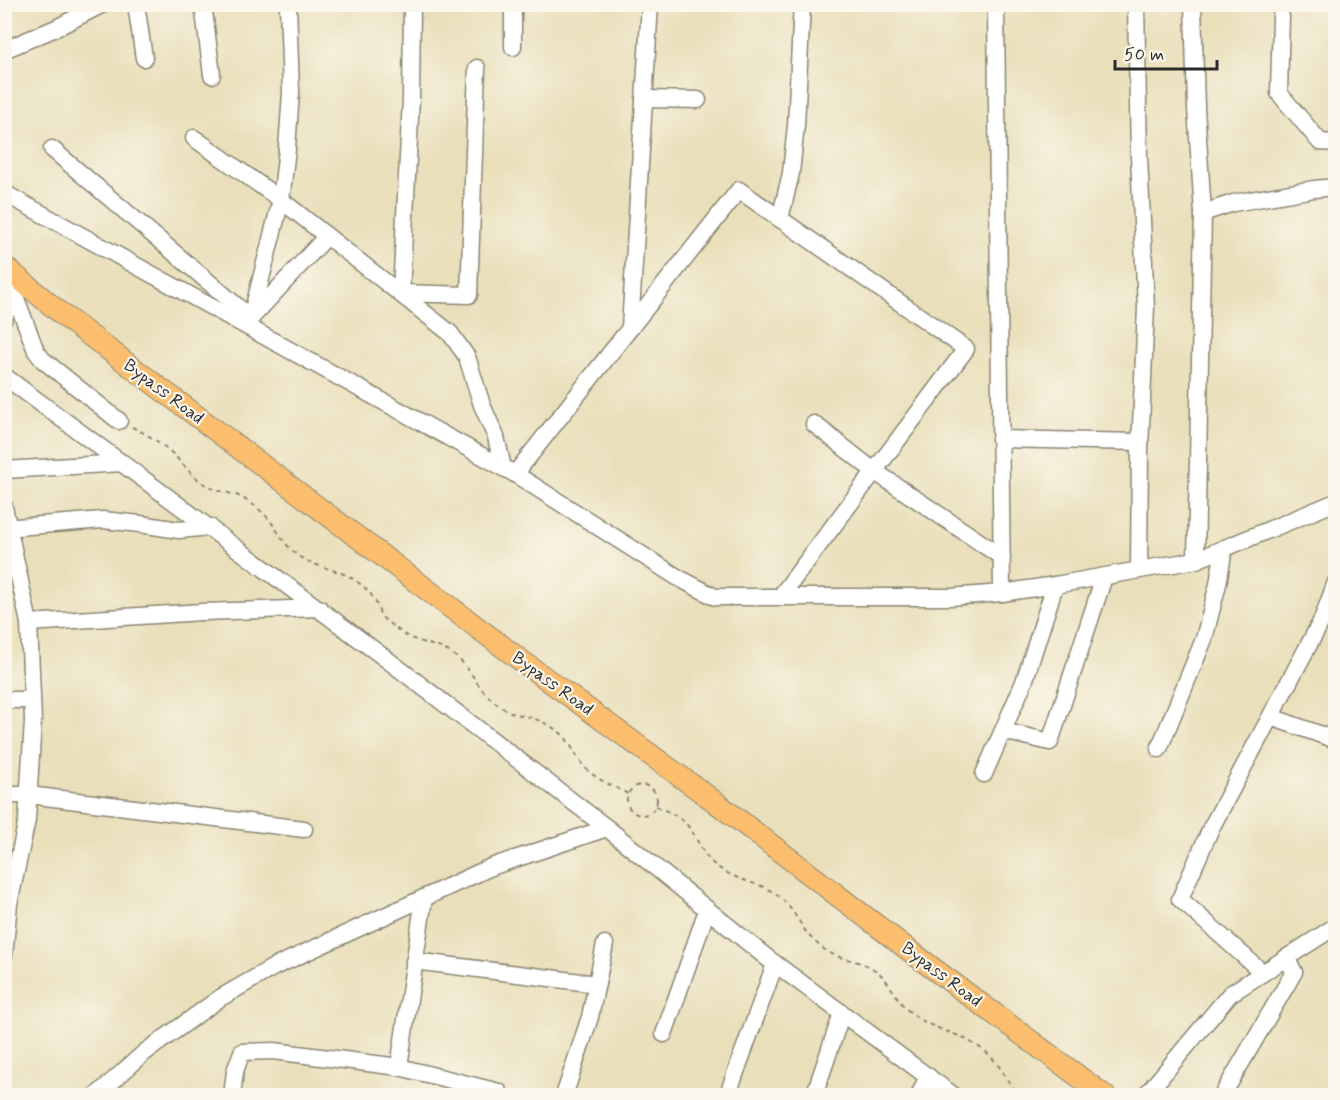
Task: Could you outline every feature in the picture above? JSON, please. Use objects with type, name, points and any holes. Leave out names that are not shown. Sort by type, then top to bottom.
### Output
[{"type":"main road","name":"Bypass Road","points":[[13,279],[1105,1095]]},
{"type":"street","points":[[4,50],[56,28],[103,4]]},
{"type":"street","points":[[136,4],[144,58]]},
{"type":"street","points":[[203,4],[212,75]]},
{"type":"street","points":[[248,322],[281,200],[291,92],[288,4]]},
{"type":"street","points":[[401,293],[411,99],[412,4]]},
{"type":"street","points":[[513,4],[513,47]]},
{"type":"street","points":[[630,328],[650,4]]},
{"type":"street","points":[[780,219],[791,173],[796,125],[802,4]]},
{"type":"street","points":[[996,4],[1002,593]]},
{"type":"street","points":[[1136,4],[1139,156],[1146,307],[1140,442],[1139,570]]},
{"type":"street","points":[[1193,4],[1196,108],[1203,213],[1196,560]]},
{"type":"street","points":[[1281,16],[1279,93],[1320,142],[1335,143]]},
{"type":"street","points":[[401,293],[469,295],[477,68]]},
{"type":"street","points":[[644,99],[698,100]]},
{"type":"street","points":[[194,138],[281,200],[450,333],[467,357],[482,405],[509,471]]},
{"type":"street","points":[[52,149],[248,322]]},
{"type":"street","points":[[1203,213],[1233,203],[1335,187]]},
{"type":"street","points":[[509,471],[630,328],[739,190],[966,350],[780,597]]},
{"type":"street","points":[[4,193],[248,322],[509,471],[677,577],[715,597],[950,597],[1002,593],[1055,585],[1196,560],[1335,502]]},
{"type":"street","points":[[248,322],[327,236]]},
{"type":"street","points":[[4,318],[13,279]]},
{"type":"street","points":[[13,279],[36,351],[43,360],[119,421]]},
{"type":"street","points":[[4,376],[318,608],[607,828],[775,964],[954,1095]]},
{"type":"street","points":[[814,424],[874,471],[1002,557]]},
{"type":"street","points":[[1000,439],[1140,442]]},
{"type":"street","points":[[4,470],[123,463]]},
{"type":"street","points":[[4,507],[29,622],[33,721],[27,820],[8,896],[4,955]]},
{"type":"street","points":[[7,528],[103,520],[179,530],[210,527]]},
{"type":"street","points":[[1159,749],[1204,639],[1218,584],[1224,548]]},
{"type":"street","points":[[1003,731],[1050,742],[1104,577]]},
{"type":"street","points":[[1263,973],[1180,899],[1211,828],[1271,717],[1329,622],[1335,582]]},
{"type":"street","points":[[984,774],[1024,682],[1055,585]]},
{"type":"street","points":[[29,622],[318,608]]},
{"type":"street","points":[[4,700],[32,700]]},
{"type":"street","points":[[1271,717],[1335,740]]},
{"type":"street","points":[[4,795],[29,795],[304,829]]},
{"type":"street","points":[[98,1094],[144,1053],[220,998],[274,967],[491,867],[607,828]]},
{"type":"street","points":[[399,1067],[424,898]]},
{"type":"street","points":[[664,1034],[707,910]]},
{"type":"street","points":[[1145,1095],[1230,994],[1335,926]]},
{"type":"street","points":[[566,1095],[590,1017],[605,944]]},
{"type":"street","points":[[1222,1095],[1294,972],[1286,958]]},
{"type":"street","points":[[414,961],[597,984]]},
{"type":"street","points":[[729,1091],[775,964]]},
{"type":"street","points":[[814,1095],[842,1013]]},
{"type":"street","points":[[232,1095],[235,1071],[242,1052],[273,1051],[399,1067],[499,1092]]},
{"type":"street","points":[[919,1095],[928,1076]]},
{"type":"street","points":[[98,1094],[120,1095]]},
{"type":"path","points":[[119,421],[146,433],[160,443],[208,487],[241,497],[251,503],[270,521],[286,545],[300,557],[341,573],[360,584],[368,590],[381,615],[397,629],[415,640],[437,646],[451,653],[465,664],[490,698],[508,711],[543,722],[557,730],[569,742],[583,766],[605,782],[628,794]]},
{"type":"path","points":[[646,785],[655,791],[658,801],[656,806],[644,816],[633,813],[627,805],[628,794],[635,786],[646,785]]},
{"type":"path","points":[[656,806],[678,817],[689,827],[703,852],[714,864],[732,876],[764,887],[776,894],[797,916],[804,929],[827,951],[871,967],[883,976],[909,1012],[924,1022],[964,1038],[981,1048],[994,1059],[1014,1090],[1020,1095]]}]
